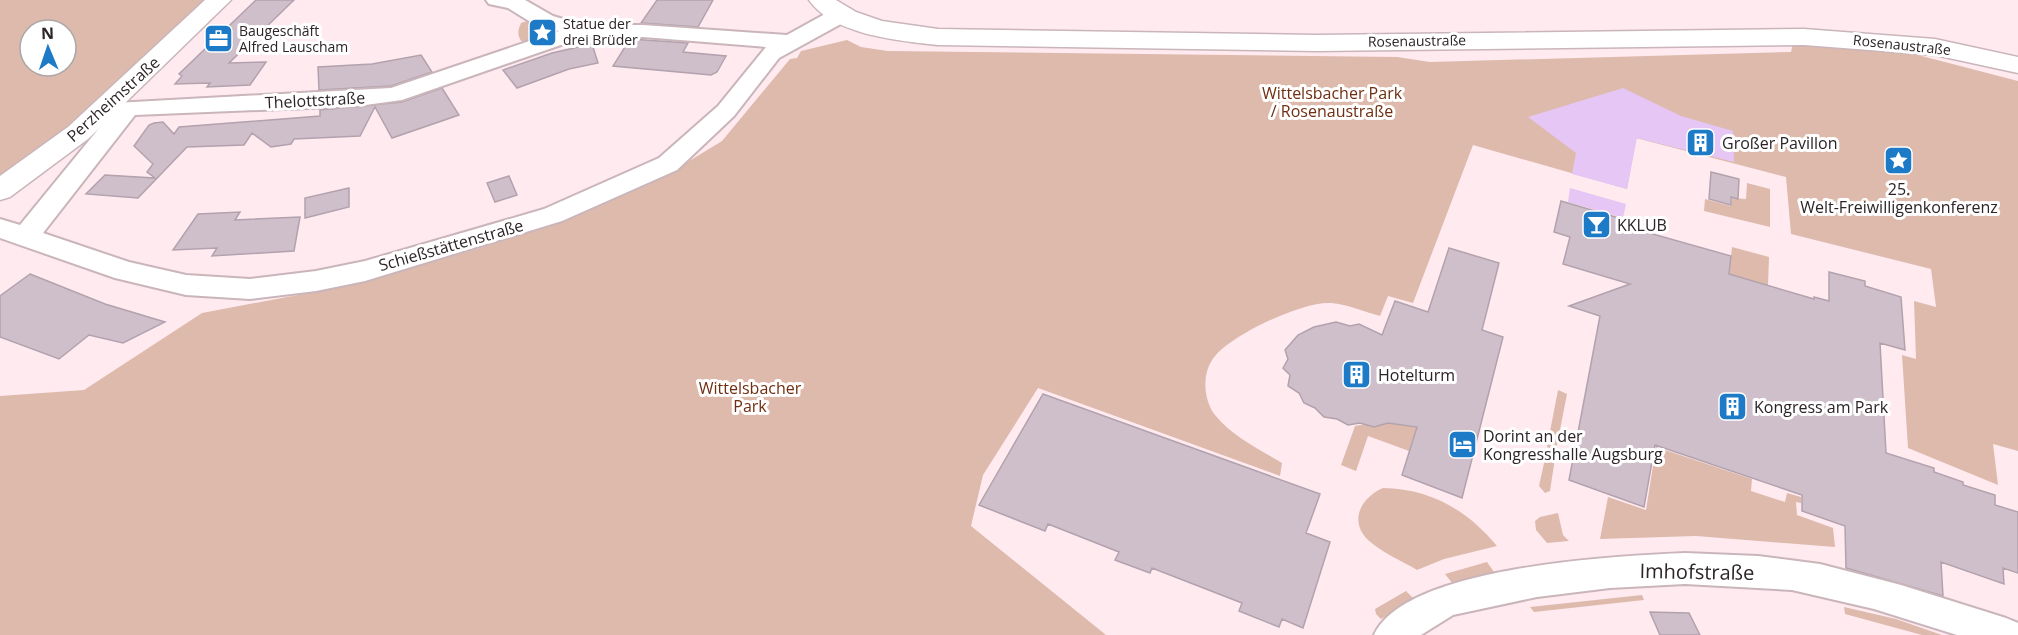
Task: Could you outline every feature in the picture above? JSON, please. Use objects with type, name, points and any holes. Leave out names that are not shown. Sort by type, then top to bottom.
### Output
[{"type":"main road","name":"Perzheimstraße","points":[[0,190],[78,133],[116,109],[219,0]]},
{"type":"main road","name":"Rosenaustraße","points":[[821,0],[842,14],[877,29],[938,37],[1317,43],[1804,37],[1935,47],[2018,65]]},
{"type":"main road","points":[[1935,47],[2018,78]]},
{"type":"street","name":"Schießstättenstraße","points":[[0,228],[125,271],[186,285],[250,289],[316,281],[364,271],[553,215],[668,164],[726,111],[771,53],[787,42],[842,14]]},
{"type":"street","name":"Thelottstraße","points":[[116,109],[358,99],[394,94],[513,17],[545,21],[582,31]]},
{"type":"street","name":"Thelottstraße","points":[[513,17],[582,31],[643,31],[787,42]]},
{"type":"street","name":"Perzheimstraße","points":[[25,237],[116,109]]},
{"type":"street","name":"Imhofstraße","points":[[1392,635],[1437,605],[1486,591],[1571,577],[1642,570],[1696,569],[1791,575],[1865,589],[2006,635]]},
{"type":"green space","points":[[0,0],[210,0],[92,109],[0,179]]},
{"type":"green space","points":[[527,21],[559,30],[529,42],[521,41],[518,34],[519,28],[521,23]]},
{"type":"green space","name":"Wittelsbacher Park","points":[[847,40],[861,47],[888,51],[1397,57],[1430,62],[1791,52],[1793,43],[1914,54],[2018,81],[2018,451],[1993,444],[1998,485],[1908,448],[1902,355],[1916,359],[1914,301],[1936,307],[1931,269],[1791,234],[1786,177],[1636,138],[1627,189],[1473,145],[1413,303],[1388,296],[1380,316],[1350,306],[1331,303],[1304,307],[1253,329],[1225,347],[1211,362],[1205,385],[1208,401],[1215,415],[1238,436],[1282,463],[1280,476],[1038,388],[983,475],[971,526],[1106,635],[0,635],[0,396],[84,390],[202,313],[351,285],[480,248],[558,222],[676,169],[722,141],[790,59],[797,58],[801,51]]},
{"type":"green space","points":[[1747,183],[1770,189],[1770,227],[1704,211],[1705,199],[1731,206],[1732,198],[1746,199]]},
{"type":"green space","points":[[1732,247],[1769,257],[1768,286],[1729,274]]},
{"type":"green space","points":[[1558,390],[1567,394],[1556,450],[1547,447]]},
{"type":"green space","points":[[1421,414],[1409,451],[1368,436],[1356,471],[1341,465],[1355,426]]},
{"type":"green space","points":[[1656,447],[1752,479],[1751,491],[1785,502],[1787,493],[1801,497],[1801,503],[1796,502],[1797,515],[1833,528],[1835,547],[1696,536],[1600,539],[1608,497],[1646,510]]},
{"type":"green space","points":[[1546,454],[1555,458],[1550,491],[1545,493],[1539,486]]},
{"type":"green space","points":[[1383,488],[1417,492],[1447,504],[1473,522],[1497,546],[1444,559],[1417,570],[1368,540],[1359,525],[1358,517],[1364,503]]},
{"type":"green space","points":[[1558,513],[1563,535],[1569,541],[1547,543],[1536,530],[1535,521],[1540,517]]},
{"type":"green space","points":[[1487,562],[1494,572],[1453,584],[1445,574]]},
{"type":"green space","points":[[1406,591],[1414,599],[1381,619],[1376,614],[1375,609]]},
{"type":"green space","points":[[1642,595],[1644,600],[1534,612],[1530,607]]},
{"type":"green space","points":[[1844,607],[1896,619],[1942,635],[1922,635],[1845,614]]},
{"type":"shaded area","points":[[1623,88],[1681,116],[1733,131],[1734,162],[1637,138],[1627,189],[1572,174],[1576,153],[1528,117]]},
{"type":"shaded area","points":[[1570,188],[1626,204],[1623,218],[1568,202]]},
{"type":"building","points":[[256,0],[294,0],[229,63],[266,62],[250,85],[207,87],[210,83],[175,84],[182,76],[179,74]]},
{"type":"building","points":[[657,0],[713,0],[698,27],[641,23]]},
{"type":"building","points":[[630,39],[688,43],[683,52],[726,56],[717,72],[711,75],[613,66]]},
{"type":"building","points":[[592,44],[598,63],[569,69],[517,88],[503,70],[552,53]]},
{"type":"building","points":[[421,55],[432,72],[391,86],[319,90],[318,67],[372,64]]},
{"type":"building","points":[[442,88],[459,115],[392,138],[375,107],[360,136],[294,139],[291,144],[271,147],[252,133],[244,145],[187,147],[138,198],[86,194],[105,175],[155,178],[147,172],[153,164],[134,146],[149,125],[154,123],[163,122],[174,134],[179,127],[320,116],[320,110],[402,102]]},
{"type":"building","points":[[1711,172],[1739,179],[1738,199],[1731,197],[1731,205],[1709,199]]},
{"type":"building","points":[[509,176],[517,195],[495,202],[487,183]]},
{"type":"building","points":[[349,188],[349,207],[305,218],[305,198]]},
{"type":"building","name":"Kongress am Park","points":[[1561,201],[1636,223],[1635,229],[1731,256],[1729,274],[1814,299],[1814,297],[1829,301],[1829,272],[1865,281],[1865,286],[1901,297],[1905,350],[1880,343],[1886,453],[1934,468],[1934,472],[1963,482],[1963,485],[1995,495],[1995,505],[2018,512],[2018,573],[2003,568],[2004,584],[1941,562],[1943,596],[1846,568],[1845,526],[1802,511],[1802,495],[1655,445],[1644,507],[1569,480],[1600,316],[1569,306],[1630,284],[1563,264],[1570,237],[1554,232]]},
{"type":"building","points":[[240,212],[235,220],[300,217],[294,251],[212,256],[217,248],[173,250],[198,214]]},
{"type":"building","points":[[1449,248],[1499,263],[1482,330],[1503,337],[1462,498],[1402,475],[1417,427],[1388,423],[1374,427],[1360,423],[1348,425],[1337,419],[1324,417],[1315,408],[1304,403],[1299,393],[1288,386],[1290,375],[1283,368],[1288,359],[1285,350],[1298,335],[1314,327],[1336,322],[1350,326],[1359,324],[1382,335],[1395,301],[1428,312]]},
{"type":"building","points":[[30,274],[105,304],[165,322],[123,343],[89,335],[59,359],[0,337],[0,296]]},
{"type":"building","points":[[1043,394],[1320,494],[1306,533],[1330,542],[1303,628],[1282,619],[1279,627],[1239,611],[1242,603],[1152,568],[1150,573],[1115,560],[1119,552],[1048,524],[1045,531],[979,505]]},
{"type":"building","points":[[1650,612],[1689,613],[1700,635],[1660,635]]},
{"type":"place","name":"Statue der drei Brüder","points":[[542,32]]},
{"type":"place","name":"Baugeschäft Alfred Lauscham","points":[[218,39]]},
{"type":"place","name":"Großer Pavillon","points":[[1701,143]]},
{"type":"place","name":"25. Welt-Freiwilligenkonferenz","points":[[1899,161]]},
{"type":"place","name":"KKLUB","points":[[1596,225]]},
{"type":"place","name":"Hotelturm","points":[[1357,375]]},
{"type":"place","name":"Kongress am Park","points":[[1733,407]]},
{"type":"place","name":"Dorint an der Kongresshalle Augsburg","points":[[1462,445]]},
{"type":"park label","name":"Wittelsbacher Park / Rosenaustraße","points":[[1332,102]]}]
